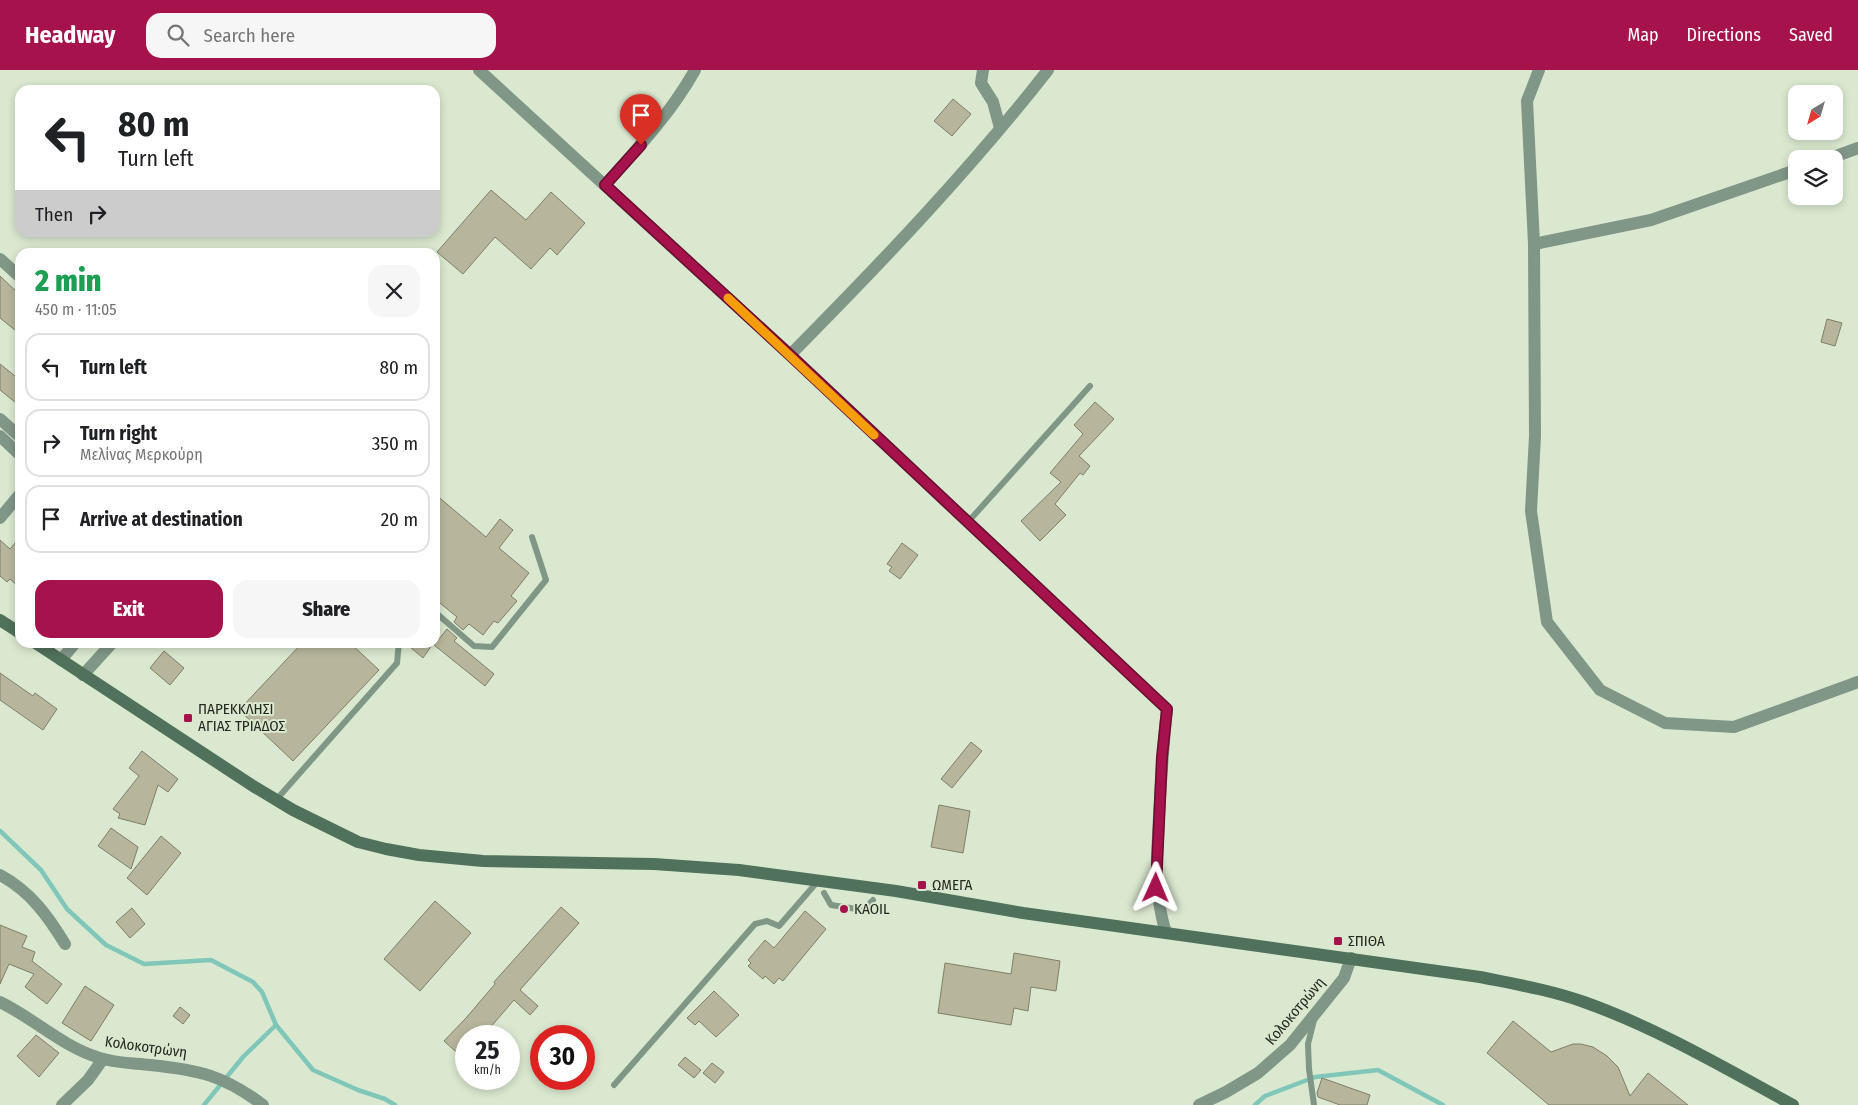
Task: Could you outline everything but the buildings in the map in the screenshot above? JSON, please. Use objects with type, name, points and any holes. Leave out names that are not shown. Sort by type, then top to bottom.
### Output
[{"type":"street","points":[[479,70],[790,355],[1167,709],[1162,757],[1156,879],[1158,905],[1166,933]]},
{"type":"street","points":[[605,185],[667,114],[679,98],[695,70]]},
{"type":"street","points":[[983,70],[981,83],[993,102],[1000,128]]},
{"type":"street","points":[[790,355],[880,261],[1000,128],[1048,70]]},
{"type":"street","points":[[1539,70],[1527,101],[1534,244],[1535,436],[1531,511],[1547,622],[1600,690],[1665,723],[1734,727],[1858,682]]},
{"type":"street","points":[[1843,154],[1858,148]]},
{"type":"street","points":[[1534,244],[1651,220],[1788,173]]},
{"type":"street","points":[[0,259],[15,272]]},
{"type":"street","points":[[0,419],[15,432]]},
{"type":"street","points":[[0,436],[15,450]]},
{"type":"street","points":[[0,518],[15,500]]},
{"type":"street","points":[[0,620],[15,630]]},
{"type":"street","points":[[43,648],[276,800],[323,826],[358,842],[386,850],[419,855],[483,860],[654,864],[738,870],[896,891],[1022,912],[1487,979],[1542,990],[1583,1002],[1655,1032],[1793,1105]]},
{"type":"street","points":[[60,660],[71,648]]},
{"type":"street","points":[[83,675],[108,648]]},
{"type":"street","points":[[0,875],[34,899],[48,916],[65,944]]},
{"type":"street","name":"Κολοκοτρώνη","points":[[1199,1105],[1258,1073],[1290,1045],[1344,978],[1351,958]]},
{"type":"street","name":"Κολοκοτρώνη","points":[[0,1002],[74,1046],[103,1059],[175,1068],[219,1077],[263,1105]]},
{"type":"street","points":[[62,1105],[88,1080],[103,1059]]},
{"type":"lane","points":[[968,522],[1090,386]]},
{"type":"lane","points":[[440,616],[474,646],[492,647],[546,580],[532,537]]},
{"type":"lane","points":[[276,800],[397,663],[398,648]]},
{"type":"lane","points":[[614,1085],[755,924],[767,920],[779,926],[818,881]]},
{"type":"lane","points":[[824,893],[831,905],[863,910],[873,900]]},
{"type":"lane","points":[[1314,1105],[1309,1070],[1308,1044],[1316,1011]]},
{"type":"waterway","points":[[0,831],[41,870],[67,909],[106,945],[144,964],[211,960],[253,982],[262,992],[276,1025],[313,1070],[358,1090],[385,1099],[395,1105]]},
{"type":"waterway","points":[[204,1105],[243,1057],[276,1025]]},
{"type":"waterway","points":[[1255,1105],[1265,1096],[1315,1077],[1378,1070],[1443,1105]]},
{"type":"slow traffic","points":[[728,298],[874,435]]},
{"type":"place","name":"ΠΑΡΕΚΚΛΗΣΙ ΑΓΙΑΣ ΤΡΙΑΔΟΣ","points":[[188,718]]},
{"type":"place","name":"ΩΜΕΓΑ","points":[[922,885]]},
{"type":"place","name":"KAOIL","points":[[844,909]]},
{"type":"place","name":"ΣΠΙΘΑ","points":[[1338,941]]},
{"type":"route","points":[[641,145],[605,185],[790,355],[1167,709],[1162,757],[1156,888]]}]
